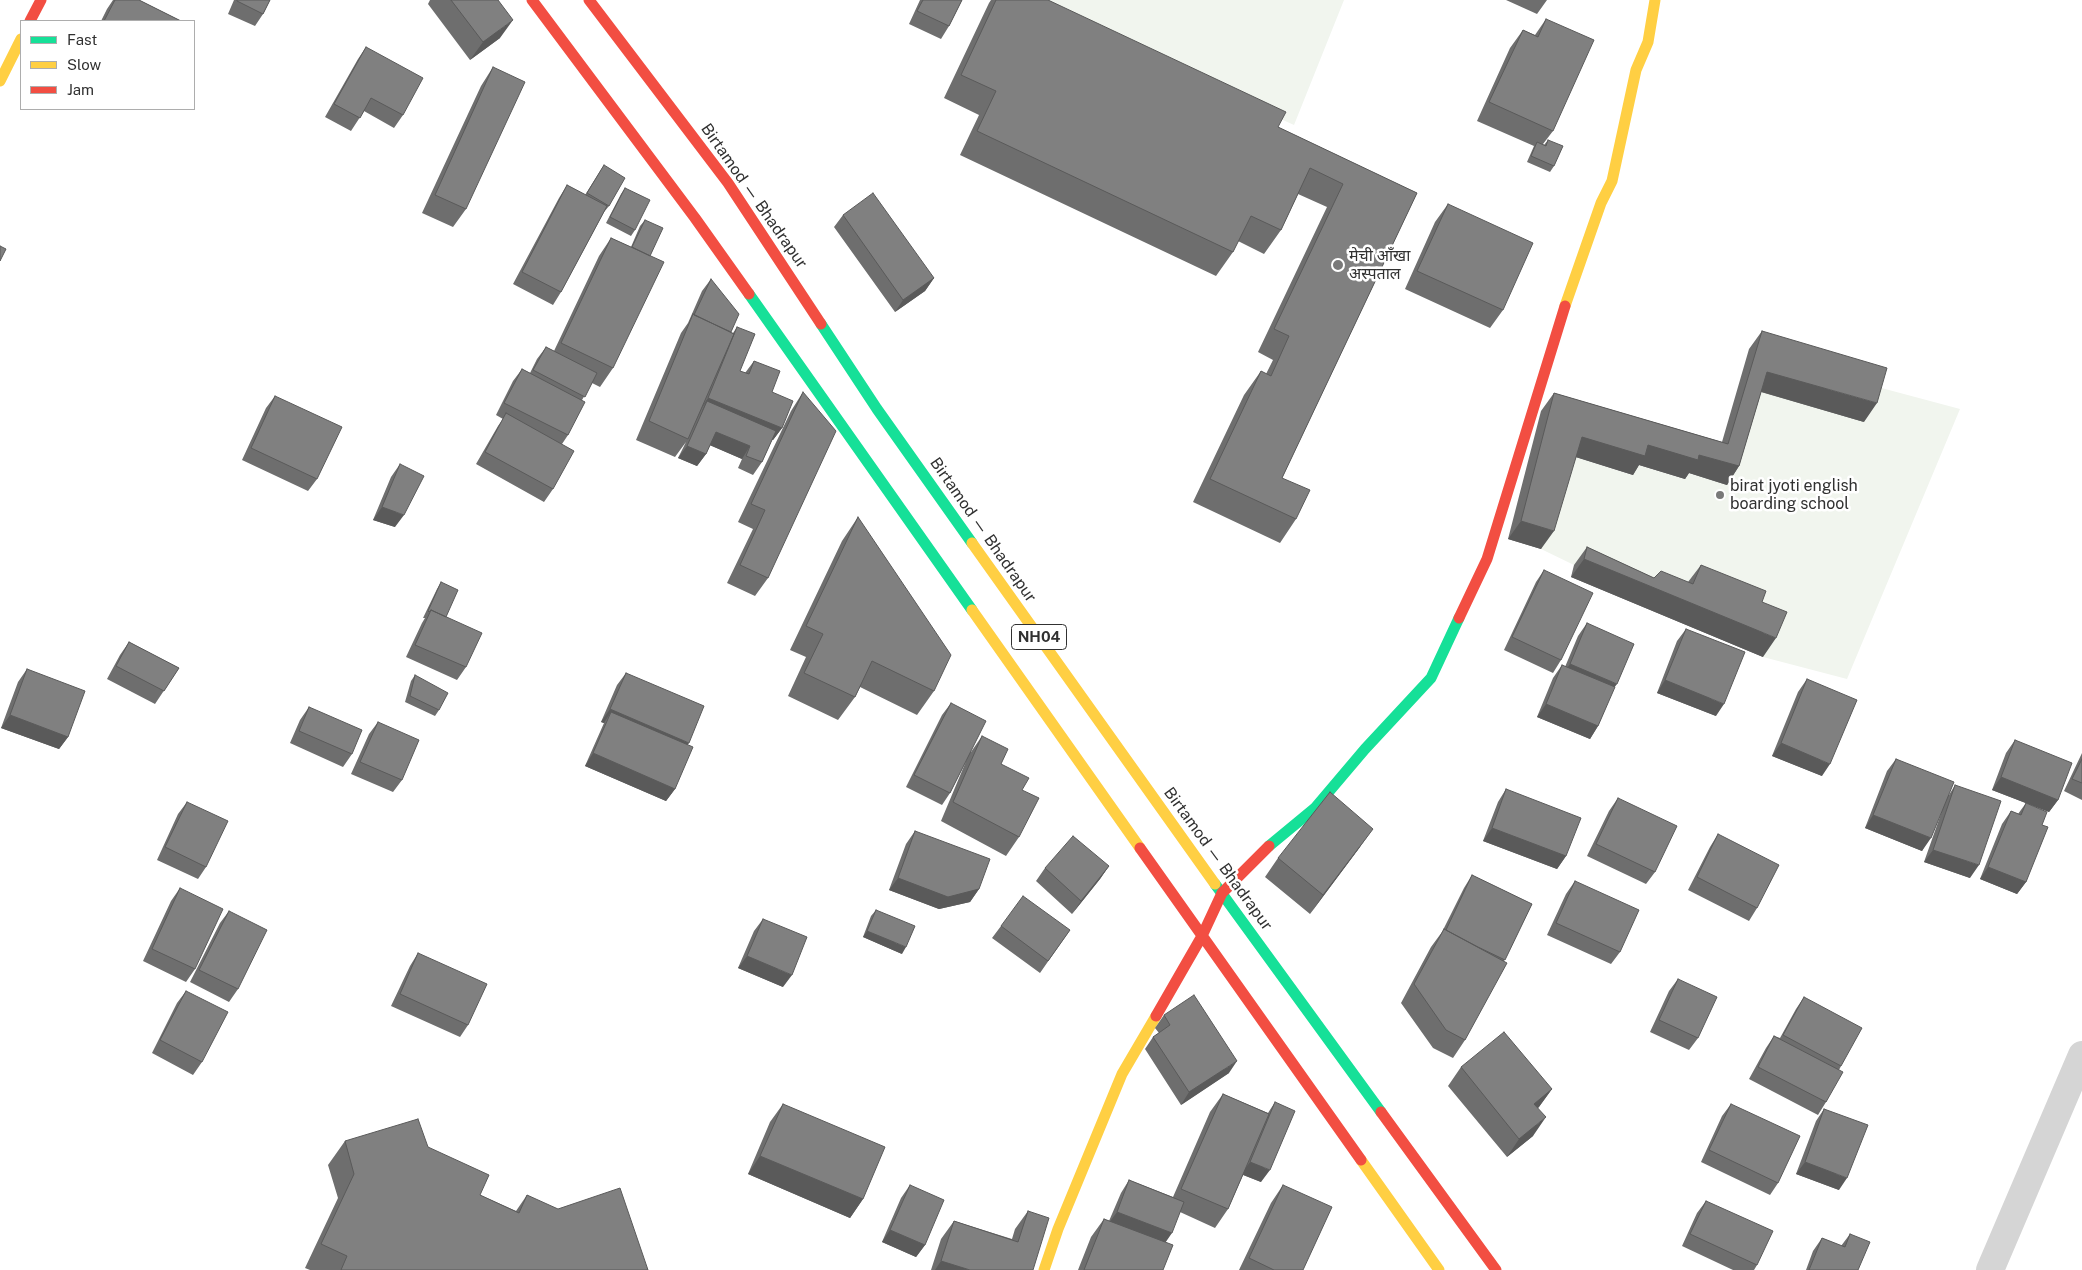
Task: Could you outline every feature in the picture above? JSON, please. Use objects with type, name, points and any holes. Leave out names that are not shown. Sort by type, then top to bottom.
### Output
[{"type":"main road","points":[[31,20],[41,0]]},
{"type":"main road","name":"NH04","points":[[532,0],[846,424],[1202,936],[1439,1270]]},
{"type":"main road","name":"Birtamod — Bhadrapur","points":[[589,0],[728,183],[873,411],[1496,1270]]},
{"type":"main road","points":[[1044,1270],[1058,1229],[1122,1074],[1202,936],[1222,893],[1277,838],[1315,808],[1365,749],[1431,678],[1487,559],[1569,294],[1601,204],[1612,181],[1636,70],[1648,42],[1656,0]]},
{"type":"main road","points":[[0,81],[20,41]]},
{"type":"street","points":[[1990,1270],[2082,1055]]},
{"type":"shaded area","points":[[1016,0],[1344,0],[1294,125]]},
{"type":"shaded area","points":[[1874,386],[1960,409],[1847,679],[1763,657],[1688,583],[1574,565],[1541,549],[1569,455],[1632,475],[1635,464],[1684,479],[1687,473],[1727,484],[1755,390]]},
{"type":"building","points":[[115,0],[139,0],[179,20],[105,20]]},
{"type":"building","points":[[237,0],[270,0],[263,14]]},
{"type":"building","points":[[451,0],[498,0],[513,20],[483,42]]},
{"type":"building","points":[[923,0],[962,0],[949,26],[917,11]]},
{"type":"building","name":"मेची आँखा अस्पताल","points":[[996,0],[1048,0],[1286,112],[1278,127],[1417,193],[1282,478],[1310,490],[1296,519],[1210,479],[1261,371],[1271,376],[1289,336],[1274,329],[1343,184],[1310,168],[1281,230],[1251,216],[1233,252],[977,131],[996,91],[961,75]]},
{"type":"building","points":[[1546,19],[1594,40],[1553,131],[1489,102],[1523,30],[1538,37]]},
{"type":"building","points":[[366,47],[423,78],[403,115],[371,98],[360,118],[334,104]]},
{"type":"building","points":[[493,67],[525,82],[466,209],[435,195]]},
{"type":"building","points":[[1548,140],[1563,146],[1554,166],[1531,156],[1537,142],[1546,146]]},
{"type":"building","points":[[604,165],[625,178],[609,206],[587,193]]},
{"type":"building","points":[[567,185],[607,206],[561,292],[522,272]]},
{"type":"building","points":[[625,188],[650,200],[635,230],[610,217]]},
{"type":"building","points":[[873,193],[934,278],[903,300],[843,215]]},
{"type":"building","points":[[1448,204],[1533,243],[1503,310],[1417,271]]},
{"type":"building","points":[[645,220],[663,228],[650,256],[632,247]]},
{"type":"building","points":[[611,238],[664,262],[613,368],[561,343]]},
{"type":"building","points":[[0,246],[6,249],[0,261]]},
{"type":"building","points":[[711,279],[739,314],[731,332],[694,315]]},
{"type":"building","points":[[693,314],[734,334],[688,439],[649,421]]},
{"type":"building","points":[[737,327],[755,334],[740,371],[749,374],[754,361],[780,371],[772,392],[793,401],[782,428],[708,398]]},
{"type":"building","points":[[1762,331],[1887,368],[1877,403],[1767,372],[1739,466],[1699,455],[1698,460],[1648,445],[1645,456],[1582,437],[1554,531],[1521,521],[1554,393],[1728,444]]},
{"type":"building","points":[[546,347],[597,373],[585,397],[533,370]]},
{"type":"building","points":[[522,369],[585,402],[568,435],[504,403]]},
{"type":"building","points":[[803,392],[836,431],[768,578],[740,565],[765,510],[751,504]]},
{"type":"building","points":[[275,396],[342,427],[317,479],[251,448]]},
{"type":"building","points":[[707,401],[776,431],[762,462],[746,456],[750,446],[716,432],[706,454],[687,446]]},
{"type":"building","points":[[506,413],[574,451],[553,489],[485,452]]},
{"type":"building","points":[[400,464],[424,476],[404,515],[382,507]]},
{"type":"building","points":[[858,517],[951,655],[934,691],[872,661],[855,697],[804,673],[823,634],[806,626]]},
{"type":"building","points":[[1587,547],[1654,578],[1661,571],[1693,584],[1701,565],[1766,591],[1762,602],[1787,612],[1776,638],[1584,559]]},
{"type":"building","points":[[1544,570],[1593,593],[1561,660],[1512,637]]},
{"type":"building","points":[[441,582],[458,590],[446,617],[431,610],[428,611]]},
{"type":"building","points":[[431,610],[482,633],[466,667],[415,645]]},
{"type":"building","points":[[1587,623],[1634,644],[1617,684],[1570,664]]},
{"type":"building","points":[[1686,629],[1745,652],[1724,704],[1665,680]]},
{"type":"building","points":[[129,642],[179,668],[164,691],[116,666]]},
{"type":"building","points":[[1562,665],[1615,687],[1598,726],[1546,704]]},
{"type":"building","points":[[27,669],[85,691],[68,737],[10,715]]},
{"type":"building","points":[[626,673],[704,706],[689,743],[610,709]]},
{"type":"building","points":[[415,675],[448,693],[439,710],[410,696]]},
{"type":"building","points":[[1807,679],[1857,700],[1830,764],[1781,743]]},
{"type":"building","points":[[951,703],[986,721],[950,793],[914,775]]},
{"type":"building","points":[[309,707],[362,730],[352,754],[299,731]]},
{"type":"building","points":[[611,712],[693,747],[675,789],[593,753]]},
{"type":"building","points":[[378,722],[419,740],[402,780],[360,762]]},
{"type":"building","points":[[982,736],[1008,749],[1001,764],[1029,778],[1022,790],[1039,798],[1019,837],[953,802]]},
{"type":"building","points":[[2015,740],[2072,763],[2058,800],[2001,777]]},
{"type":"building","points":[[1896,759],[1954,782],[1931,838],[1873,815]]},
{"type":"building","points":[[2082,759],[2082,783],[2072,779]]},
{"type":"building","points":[[1955,785],[2001,801],[1979,865],[1933,850]]},
{"type":"building","points":[[1506,789],[1581,818],[1566,856],[1492,828]]},
{"type":"building","points":[[1330,792],[1373,829],[1323,895],[1278,858]]},
{"type":"building","points":[[1618,798],[1677,826],[1655,872],[1596,844]]},
{"type":"building","points":[[187,802],[228,821],[206,867],[165,847]]},
{"type":"building","points":[[2026,803],[2047,812],[2042,825],[2048,827],[2026,882],[1988,867],[2011,811],[2021,815]]},
{"type":"building","points":[[915,831],[990,859],[979,889],[948,897],[898,878]]},
{"type":"building","points":[[1718,834],[1779,865],[1757,908],[1697,877]]},
{"type":"building","points":[[1073,836],[1109,866],[1081,901],[1045,868]]},
{"type":"building","points":[[1472,875],[1532,904],[1505,960],[1446,930]]},
{"type":"building","points":[[1575,881],[1639,910],[1620,952],[1556,923]]},
{"type":"building","points":[[180,888],[223,909],[195,969],[152,949]]},
{"type":"building","points":[[1023,896],[1070,930],[1048,961],[1001,926]]},
{"type":"building","points":[[876,910],[915,926],[906,947],[867,931]]},
{"type":"building","points":[[229,911],[267,930],[238,989],[199,970]]},
{"type":"building","points":[[763,919],[807,937],[792,975],[747,956]]},
{"type":"building","points":[[1444,929],[1507,963],[1465,1040],[1446,1030],[1414,984]]},
{"type":"building","points":[[418,953],[487,984],[468,1025],[400,994]]},
{"type":"building","points":[[1678,979],[1717,997],[1698,1038],[1659,1020]]},
{"type":"building","points":[[186,991],[228,1012],[202,1062],[160,1040]]},
{"type":"building","points":[[1194,995],[1237,1061],[1189,1092],[1153,1037],[1170,1025],[1164,1015]]},
{"type":"building","points":[[1804,997],[1862,1028],[1841,1066],[1783,1035]]},
{"type":"building","points":[[1504,1032],[1552,1089],[1534,1104],[1546,1117],[1519,1139],[1461,1067]]},
{"type":"building","points":[[1774,1036],[1843,1072],[1826,1102],[1758,1067]]},
{"type":"building","points":[[1223,1094],[1269,1114],[1228,1209],[1181,1189]]},
{"type":"building","points":[[1275,1102],[1295,1111],[1270,1170],[1250,1162]]},
{"type":"building","points":[[783,1104],[885,1147],[863,1199],[760,1156]]},
{"type":"building","points":[[1731,1104],[1800,1136],[1778,1183],[1709,1150]]},
{"type":"building","points":[[1824,1109],[1868,1125],[1847,1178],[1805,1162]]},
{"type":"building","points":[[418,1119],[428,1147],[489,1175],[480,1195],[519,1213],[527,1195],[558,1209],[620,1188],[648,1270],[341,1270],[347,1256],[321,1244],[354,1174],[345,1141]]},
{"type":"building","points":[[1129,1180],[1184,1202],[1172,1233],[1117,1212]]},
{"type":"building","points":[[910,1185],[944,1200],[925,1245],[890,1230]]},
{"type":"building","points":[[1283,1185],[1332,1207],[1303,1270],[1274,1270],[1249,1258]]},
{"type":"building","points":[[1706,1201],[1773,1231],[1757,1265],[1690,1234]]},
{"type":"building","points":[[1028,1211],[1049,1218],[1033,1270],[970,1270],[941,1261],[954,1221],[1018,1242]]},
{"type":"building","points":[[1104,1219],[1173,1245],[1163,1270],[1084,1270]]},
{"type":"building","points":[[1850,1234],[1870,1242],[1858,1270],[1809,1270],[1822,1238],[1845,1247]]},
{"type":"traffic: fast","points":[[749,294],[972,610]]},
{"type":"traffic: fast","points":[[821,324],[877,409],[972,543]]},
{"type":"traffic: fast","points":[[1269,846],[1315,808],[1365,749],[1431,678],[1459,618]]},
{"type":"traffic: fast","points":[[1215,884],[1381,1112]]},
{"type":"traffic: slow","points":[[1565,306],[1601,203],[1612,181],[1636,70],[1648,42],[1655,0]]},
{"type":"traffic: slow","points":[[0,81],[20,41]]},
{"type":"traffic: slow","points":[[972,543],[1215,884]]},
{"type":"traffic: slow","points":[[972,610],[1140,848]]},
{"type":"traffic: slow","points":[[1044,1270],[1058,1229],[1122,1074],[1156,1016]]},
{"type":"traffic: slow","points":[[1361,1160],[1439,1270]]},
{"type":"traffic: jam","points":[[31,20],[41,0]]},
{"type":"traffic: jam","points":[[532,0],[695,218],[749,294]]},
{"type":"traffic: jam","points":[[589,0],[728,183],[821,324]]},
{"type":"traffic: jam","points":[[1459,618],[1487,559],[1565,306]]},
{"type":"traffic: jam","points":[[1156,1016],[1202,936],[1222,893],[1269,846]]},
{"type":"traffic: jam","points":[[1140,848],[1361,1160]]},
{"type":"traffic: jam","points":[[1381,1112],[1496,1270]]},
{"type":"place","name":"मेची आँखा अस्पताल","points":[[1338,265]]},
{"type":"place","name":"birat jyoti english boarding school","points":[[1720,495]]}]
